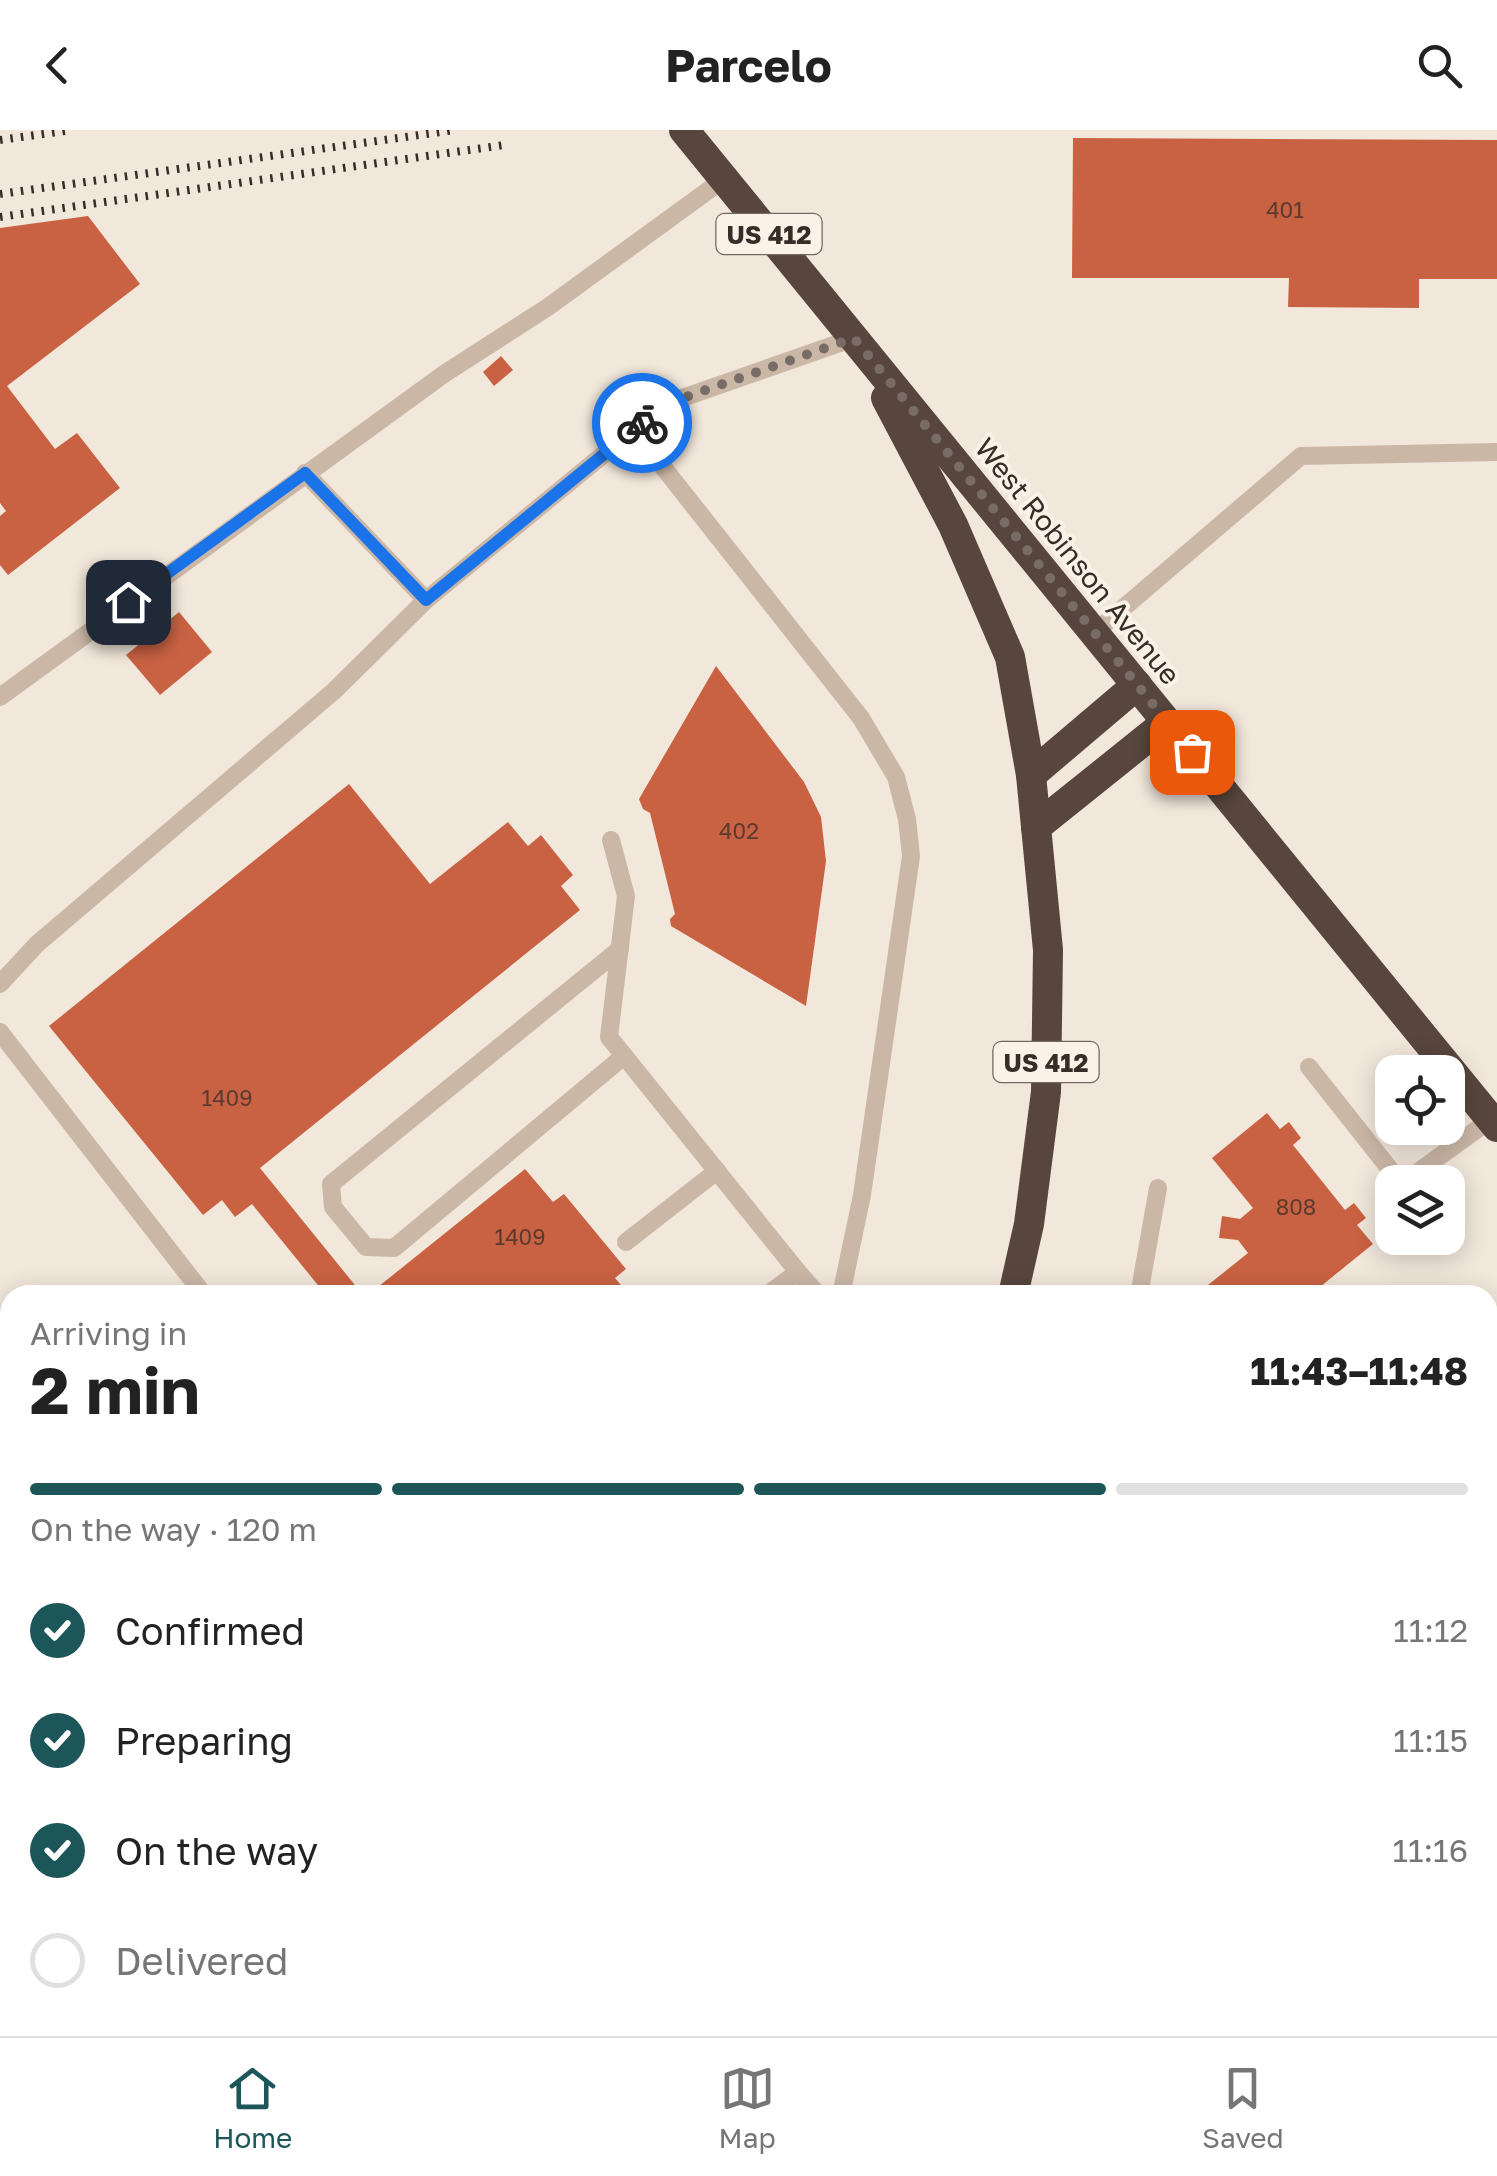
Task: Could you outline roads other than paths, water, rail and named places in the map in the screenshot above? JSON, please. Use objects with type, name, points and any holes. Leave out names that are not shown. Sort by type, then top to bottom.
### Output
[{"type":"highway","name":"West Robinson Avenue","points":[[684,130],[1495,1120]]},
{"type":"highway","name":"US 412","points":[[854,338],[952,525],[1010,657],[1031,775],[1048,950],[1046,1092],[1029,1224],[1014,1285]]},
{"type":"highway","points":[[1031,775],[1137,685]]},
{"type":"highway","points":[[1036,827],[1167,722]]},
{"type":"lane","points":[[0,696],[305,473],[444,374],[548,307],[724,180]]},
{"type":"lane","points":[[0,984],[37,944],[334,691],[426,600],[666,404],[854,338]]},
{"type":"lane","points":[[666,404],[658,445],[663,467],[860,718],[896,777],[908,819],[911,856],[862,1195],[843,1285]]},
{"type":"lane","points":[[1094,633],[1301,456],[1497,452]]},
{"type":"lane","points":[[305,473],[426,600]]},
{"type":"lane","points":[[610,840],[626,896],[609,1037],[809,1285]]},
{"type":"lane","points":[[620,948],[331,1184],[334,1207],[366,1247],[394,1248],[624,1056]]},
{"type":"lane","points":[[0,1032],[196,1285]]},
{"type":"lane","points":[[1309,1067],[1388,1165]]},
{"type":"lane","points":[[1428,1165],[1495,1120]]},
{"type":"lane","points":[[626,1242],[716,1171]]},
{"type":"lane","points":[[1141,1285],[1158,1188]]},
{"type":"lane","points":[[780,1285],[798,1272]]},
{"type":"railway","points":[[0,140],[72,130]]},
{"type":"railway","points":[[0,194],[455,130]]},
{"type":"railway","points":[[0,217],[504,145]]}]
